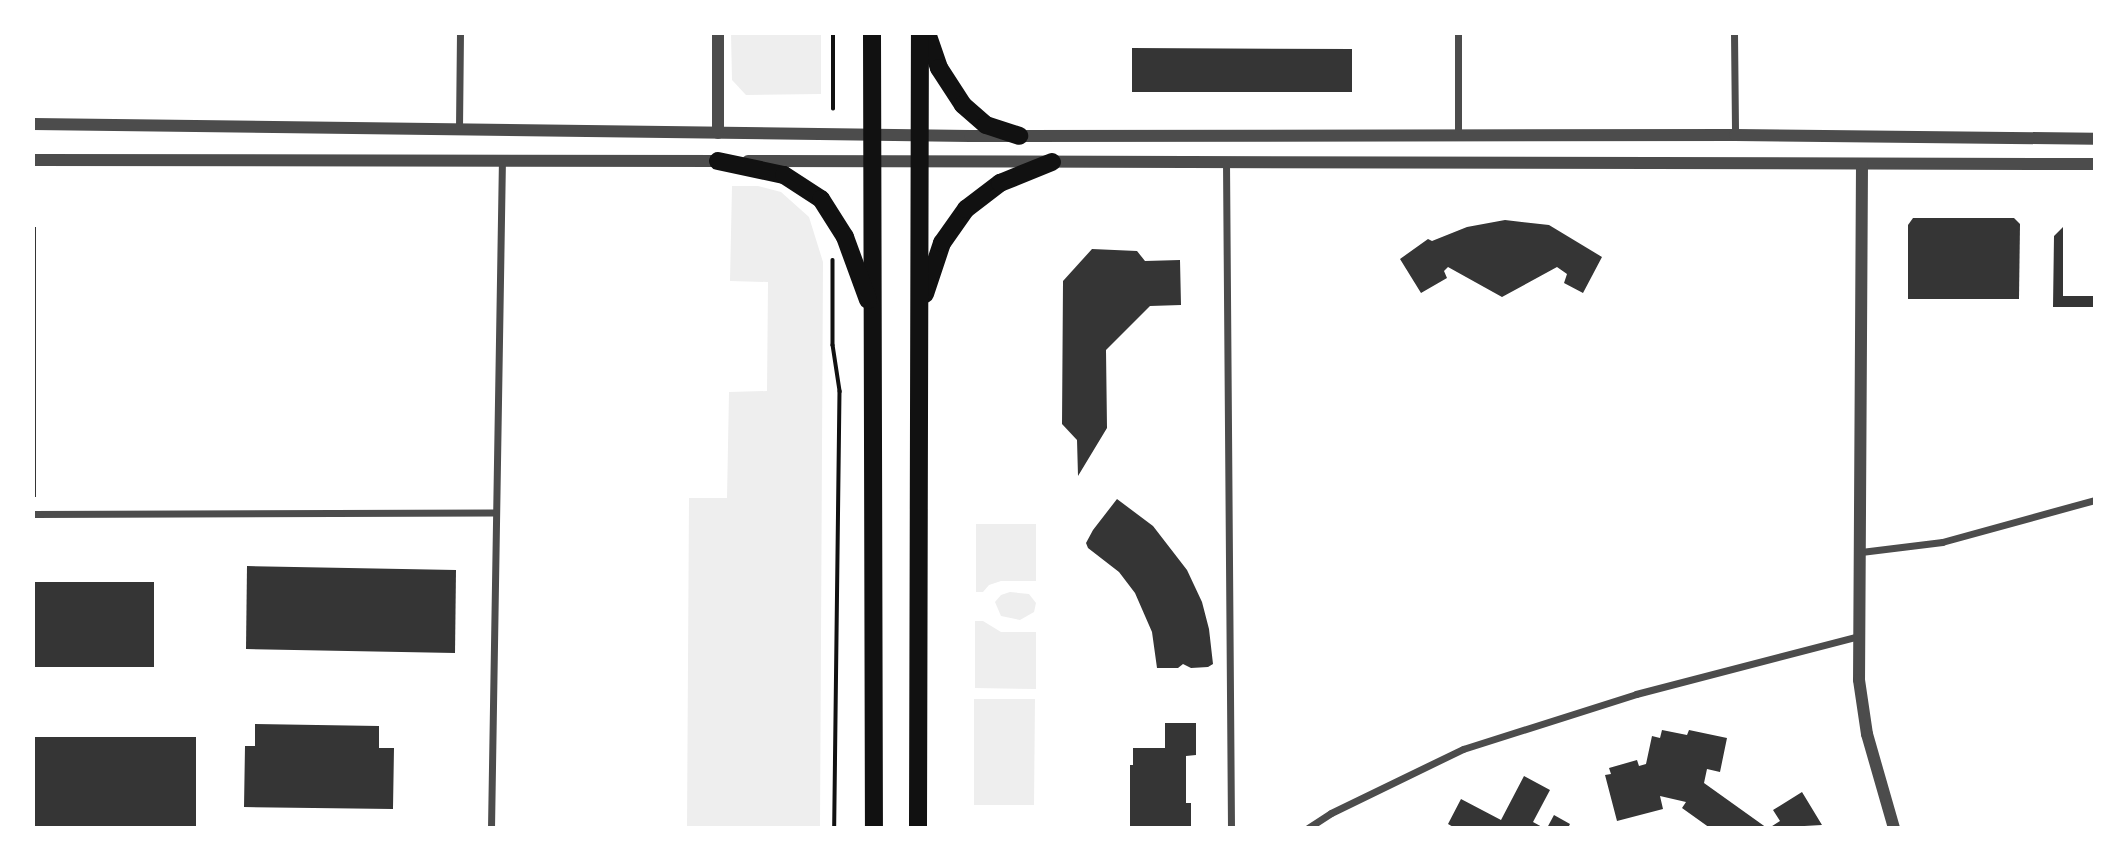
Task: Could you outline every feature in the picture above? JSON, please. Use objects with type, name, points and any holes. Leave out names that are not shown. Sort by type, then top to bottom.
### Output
[{"type":"main road","points":[[872,33],[874,828]]},
{"type":"main road","points":[[918,828],[920,33]]},
{"type":"main road","points":[[927,33],[939,68],[963,105],[986,125],[1019,136]]},
{"type":"main road","points":[[718,161],[784,176],[821,199],[845,237],[873,316]]},
{"type":"main road","points":[[918,317],[936,256],[957,220],[974,202],[1000,183],[1052,162]]},
{"type":"street","points":[[459,128],[460,33]]},
{"type":"street","points":[[718,33],[718,133]]},
{"type":"street","points":[[1458,33],[1458,136]]},
{"type":"street","points":[[1734,33],[1735,135]]},
{"type":"street","points":[[33,124],[1019,136],[1735,135],[2095,139]]},
{"type":"street","points":[[33,160],[2095,164]]},
{"type":"street","points":[[491,828],[494,512],[502,160]]},
{"type":"street","points":[[1226,162],[1231,828]]},
{"type":"street","points":[[1862,164],[1861,552],[1858,636],[1864,714],[1894,828]]},
{"type":"street","points":[[1861,552],[1942,542],[2095,500]]},
{"type":"street","points":[[33,514],[494,512]]},
{"type":"street","points":[[1308,828],[1331,813],[1463,749],[1636,694],[1858,636]]},
{"type":"path","points":[[833,33],[833,109]]},
{"type":"path","points":[[833,258],[834,345],[840,391],[835,828]]},
{"type":"shaded area","points":[[731,33],[821,33],[821,94],[746,95],[732,80]]},
{"type":"shaded area","points":[[732,186],[758,186],[781,192],[809,217],[823,262],[820,828],[687,828],[689,498],[727,498],[729,392],[767,391],[768,282],[730,281]]},
{"type":"shaded area","points":[[976,524],[1036,524],[1036,581],[1001,581],[989,585],[983,592],[976,592]]},
{"type":"shaded area","points":[[1010,592],[1029,594],[1036,603],[1034,612],[1020,620],[1001,616],[995,602],[1001,595]]},
{"type":"shaded area","points":[[975,621],[983,621],[1001,632],[1036,632],[1036,689],[975,688]]},
{"type":"shaded area","points":[[974,699],[1035,699],[1034,805],[974,805]]},
{"type":"building","points":[[1132,48],[1352,49],[1352,92],[1132,92]]},
{"type":"building","points":[[1913,218],[2014,218],[2020,224],[2019,299],[1908,299],[1908,225]]},
{"type":"building","points":[[1505,220],[1549,225],[1602,257],[1583,293],[1564,283],[1567,274],[1557,267],[1502,297],[1448,267],[1444,271],[1447,278],[1421,293],[1400,259],[1428,239],[1432,241],[1467,227]]},
{"type":"building","points":[[33,227],[36,227],[36,497],[33,497]]},
{"type":"building","points":[[2063,227],[2063,296],[2095,296],[2095,307],[2053,307],[2054,236]]},
{"type":"building","points":[[1092,249],[1137,251],[1145,261],[1180,260],[1181,305],[1150,306],[1106,350],[1107,428],[1078,476],[1077,440],[1062,424],[1063,281]]},
{"type":"building","points":[[1117,499],[1153,526],[1187,570],[1202,602],[1209,629],[1213,664],[1208,667],[1191,668],[1183,664],[1178,668],[1157,668],[1152,632],[1135,593],[1119,572],[1088,548],[1086,543],[1093,530]]},
{"type":"building","points":[[247,566],[456,570],[455,653],[246,649]]},
{"type":"building","points":[[33,582],[154,582],[154,667],[33,667]]},
{"type":"building","points":[[1165,723],[1196,723],[1196,755],[1186,756],[1186,803],[1191,803],[1191,828],[1130,828],[1130,765],[1133,765],[1133,748],[1165,748]]},
{"type":"building","points":[[255,724],[379,726],[379,748],[394,748],[393,809],[244,807],[245,746],[255,746]]},
{"type":"building","points":[[1662,730],[1687,735],[1689,730],[1727,738],[1720,772],[1707,769],[1704,783],[1767,828],[1710,828],[1682,808],[1686,802],[1660,796],[1663,809],[1617,821],[1605,775],[1611,774],[1609,768],[1637,760],[1639,766],[1646,764],[1652,736],[1660,738]]},
{"type":"building","points":[[33,737],[196,737],[196,828],[33,828]]},
{"type":"building","points":[[1524,776],[1550,790],[1533,822],[1544,828],[1455,828],[1448,824],[1461,799],[1501,820]]},
{"type":"building","points":[[1802,792],[1822,825],[1769,828],[1780,821],[1773,810]]},
{"type":"building","points":[[1554,815],[1570,824],[1568,828],[1547,828]]}]
